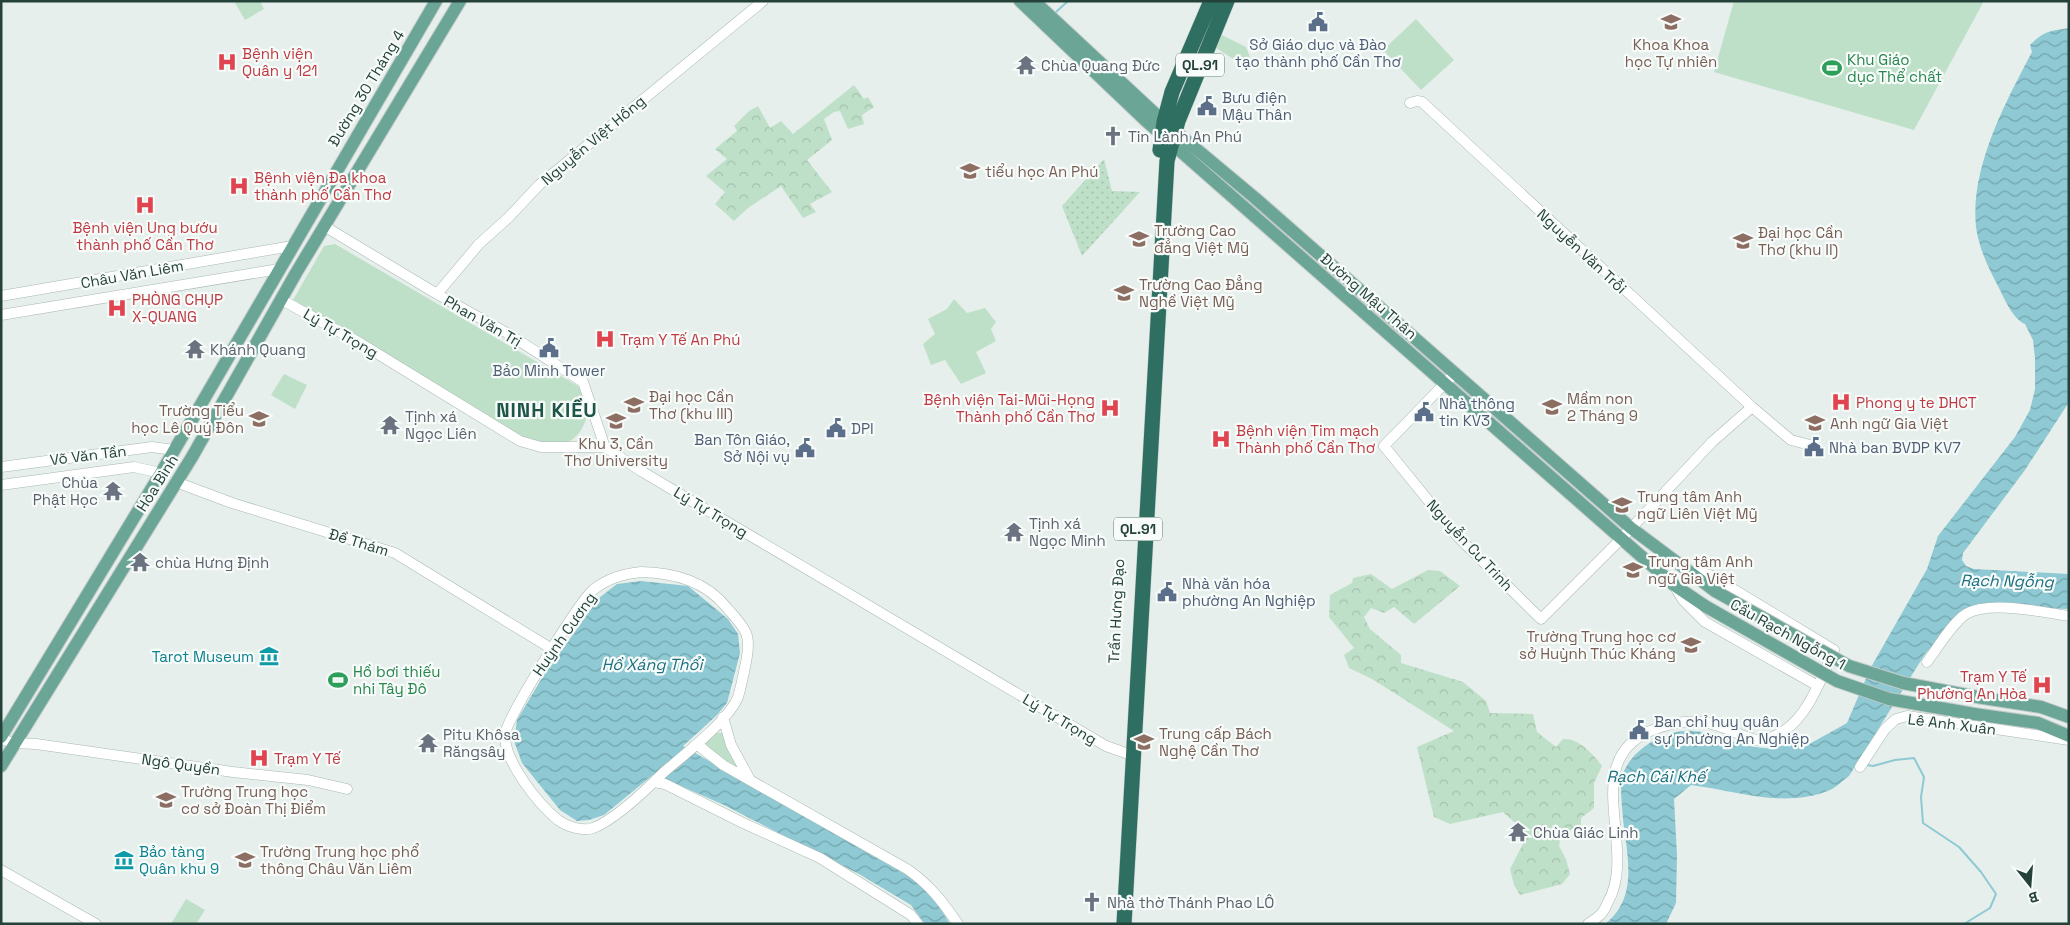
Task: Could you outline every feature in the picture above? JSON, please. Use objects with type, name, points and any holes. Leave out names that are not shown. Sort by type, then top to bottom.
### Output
[{"type":"highway","name":"QL.91","points":[[1168,132],[1172,92],[1212,1]]},
{"type":"highway","name":"QL.91","points":[[1168,132],[1226,1]]},
{"type":"highway","name":"Trần Hưng Đạo","points":[[1124,924],[1122,898],[1130,754],[1168,132]]},
{"type":"highway","name":"Trần Hưng Đạo","points":[[1116,924],[1122,898]]},
{"type":"main road","name":"Đường 30 Tháng 4","points":[[309,217],[436,1]]},
{"type":"main road","points":[[362,126],[380,135],[460,1]]},
{"type":"main road","name":"Đường Mậu Thân","points":[[1020,1],[1041,16],[1168,132],[1308,265],[1674,585],[1705,606]]},
{"type":"main road","name":"Đường Mậu Thân","points":[[1034,1],[1041,16]]},
{"type":"main road","name":"Đường Mậu Thân","points":[[1168,132],[1319,254],[1631,528],[1715,591]]},
{"type":"main road","name":"Hòa Bình","points":[[1,766],[192,457],[296,273],[380,135]]},
{"type":"main road","points":[[309,217],[324,226]]},
{"type":"main road","name":"Hòa Bình","points":[[1,738],[161,473],[309,217]]},
{"type":"main road","points":[[292,246],[310,251]]},
{"type":"main road","points":[[1308,265],[1319,254]]},
{"type":"main road","points":[[279,269],[296,273]]},
{"type":"main road","points":[[264,295],[282,300]]},
{"type":"main road","points":[[174,450],[192,457]]},
{"type":"main road","points":[[161,473],[176,482]]},
{"type":"main road","name":"Cầu Rạch Ngỗng 1","points":[[1715,591],[1849,666],[1903,683],[2041,707],[2069,717]]},
{"type":"main road","name":"Cầu Rạch Ngỗng 1","points":[[1705,606],[1838,681],[1889,699],[2038,723],[2069,736]]},
{"type":"street","name":"Nguyễn Việt Hồng","points":[[437,294],[479,244],[508,218],[539,185],[763,1]]},
{"type":"street","name":"Nguyễn Văn Trỗi","points":[[1410,103],[1417,100],[1422,102],[1752,407],[1791,440],[1810,445]]},
{"type":"street","name":"Phan Văn Trị","points":[[324,226],[437,294],[507,333],[583,382],[605,447]]},
{"type":"street","name":"Châu Văn Liêm","points":[[1,296],[292,246]]},
{"type":"street","points":[[1,315],[279,269]]},
{"type":"street","points":[[116,276],[119,296]]},
{"type":"street","name":"Lý Tự Trọng","points":[[282,300],[360,343],[520,441],[541,447],[605,447],[1106,746],[1130,754]]},
{"type":"street","points":[[1445,384],[1455,373]]},
{"type":"street","name":"Nguyễn Cư Trinh","points":[[1445,384],[1384,446],[1457,536],[1541,619],[1621,539]]},
{"type":"street","points":[[1621,539],[1712,442],[1752,407]]},
{"type":"street","name":"Võ Văn Tần","points":[[1,466],[152,447],[174,450]]},
{"type":"street","points":[[1,484],[134,467],[161,473]]},
{"type":"street","name":"Đề Thám","points":[[176,482],[232,503],[395,553],[552,648]]},
{"type":"street","name":"Huỳnh Cương","points":[[641,572],[664,572],[694,581],[711,592],[725,605],[747,635],[746,662],[738,698],[723,717],[656,780],[610,819],[592,829],[573,828],[558,820],[532,791],[510,760],[504,734],[520,701],[552,648],[591,591],[622,574],[641,572]]},
{"type":"street","points":[[1588,924],[1602,914],[1617,883],[1618,849],[1612,803],[1613,783],[1618,761],[1625,750],[1635,739],[1647,732],[1668,724],[1690,720],[1706,722],[1744,737],[1764,740],[1782,733],[1801,714],[1818,686],[1834,650],[1710,575],[1689,572]]},
{"type":"street","points":[[1674,585],[1683,600],[1705,622],[1818,686]]},
{"type":"street","points":[[1927,662],[1957,622],[1964,615],[1974,610],[2007,609],[2069,616]]},
{"type":"street","points":[[62,635],[77,643]]},
{"type":"street","name":"Lê Anh Xuân","points":[[1861,764],[1885,729],[1896,719],[1907,716],[2069,740]]},
{"type":"street","points":[[723,717],[731,745],[751,780]]},
{"type":"street","points":[[1,738],[14,744]]},
{"type":"street","name":"Ngô Quyền","points":[[14,744],[36,744],[233,772],[308,780],[347,789]]},
{"type":"street","points":[[692,747],[699,746],[723,765],[907,869],[926,882],[958,924]]},
{"type":"street","points":[[656,780],[740,822],[820,858],[911,915],[918,924]]},
{"type":"street","points":[[1,870],[96,924]]},
{"type":"green space","points":[[234,1],[260,1],[264,9],[245,20]]},
{"type":"green space","name":"Khu Giáo dục Thể chất","points":[[1734,1],[1984,1],[1914,130],[1714,72]]},
{"type":"green space","points":[[1416,19],[1454,60],[1421,90],[1383,50]]},
{"type":"green space","points":[[1218,33],[1246,47],[1250,57],[1236,61],[1212,45]]},
{"type":"green space","points":[[854,85],[864,99],[868,97],[874,107],[862,115],[864,124],[848,129],[840,111],[834,112],[824,119],[832,140],[807,160],[832,192],[810,204],[816,212],[803,218],[781,186],[748,208],[734,221],[715,204],[725,192],[706,176],[727,159],[715,149],[737,131],[734,126],[749,111],[758,106],[770,128],[781,121],[793,134]]},
{"type":"green space","points":[[1104,159],[1112,191],[1140,192],[1082,256],[1062,206]]},
{"type":"green space","points":[[335,244],[578,386],[587,408],[587,415],[579,433],[572,440],[563,443],[531,442],[293,300],[324,246]]},
{"type":"green space","points":[[954,299],[967,313],[985,308],[996,322],[991,329],[996,341],[976,352],[986,373],[961,384],[945,360],[931,365],[923,344],[935,334],[928,319],[947,309]]},
{"type":"green space","points":[[284,374],[307,385],[295,409],[271,395]]},
{"type":"green space","points":[[1428,570],[1440,571],[1460,586],[1414,624],[1394,607],[1384,613],[1371,608],[1364,617],[1370,629],[1401,655],[1401,663],[1463,682],[1486,701],[1490,713],[1533,714],[1537,732],[1556,747],[1563,739],[1575,741],[1590,752],[1602,766],[1594,783],[1594,808],[1581,818],[1581,826],[1561,834],[1559,846],[1566,859],[1570,874],[1562,884],[1520,895],[1514,885],[1510,869],[1524,842],[1523,830],[1503,812],[1450,824],[1434,817],[1417,747],[1454,731],[1372,679],[1349,668],[1344,655],[1354,648],[1329,617],[1330,595],[1352,583],[1353,578],[1371,574],[1392,589]]},
{"type":"green space","points":[[714,733],[722,733],[725,736],[741,772],[705,746],[704,743]]},
{"type":"green space","points":[[186,899],[205,910],[196,924],[171,924]]},
{"type":"water","points":[[2069,28],[2069,402],[2025,470],[1963,553],[1962,560],[1966,566],[1974,569],[2069,574],[2069,609],[2038,608],[1961,615],[1925,654],[1849,776],[1830,790],[1795,798],[1778,798],[1761,797],[1691,785],[1674,799],[1677,855],[1676,903],[1666,924],[1605,924],[1616,913],[1627,889],[1628,861],[1621,784],[1624,771],[1630,761],[1653,741],[1682,731],[1700,732],[1755,747],[1769,748],[1790,744],[1804,747],[1847,723],[1870,669],[1927,569],[1938,536],[2015,437],[2030,410],[2035,389],[2033,340],[2025,324],[2010,309],[1979,243],[1976,227],[1978,182],[1984,159],[2001,114],[2032,52],[2030,45],[2048,32]]},
{"type":"water","name":"Hồ Xáng Thổi","points":[[641,581],[688,586],[728,619],[738,634],[740,653],[727,703],[716,716],[683,746],[912,878],[932,895],[950,924],[925,924],[911,905],[859,874],[724,805],[654,774],[604,815],[589,820],[577,821],[560,810],[522,763],[514,741],[517,720],[542,678],[599,598],[617,584]]},
{"type":"waterway","points":[[1056,12],[1068,1]]},
{"type":"waterway","points":[[1867,765],[1873,766],[1895,760],[1914,758],[1924,777],[1921,797],[1923,823],[1959,847],[1981,872],[1996,894],[1990,908],[1964,924]]},
{"type":"place","name":"Sở Giáo dục và Đào tạo thành phố Cần Thơ","points":[[1318,22]]},
{"type":"place","name":"Khoa Khoa học Tự nhiên","points":[[1671,22]]},
{"type":"place","name":"Bệnh viện Quân y 121","points":[[227,62]]},
{"type":"place","name":"Chùa Quang Đức","points":[[1026,65]]},
{"type":"place","name":"Khu Giáo dục Thể chất","points":[[1832,68]]},
{"type":"place","name":"Bưu điện Mậu Thân","points":[[1207,106]]},
{"type":"place","name":"Tin Lành An Phú","points":[[1113,136]]},
{"type":"place","name":"tiểu học An Phú","points":[[970,171]]},
{"type":"place","name":"Bệnh viện Đa khoa thành phố Cần Thơ","points":[[239,186]]},
{"type":"place","name":"Bệnh viện Ung bướu thành phố Cần Thơ","points":[[145,205]]},
{"type":"place","name":"Trường Cao đẳng Việt Mỹ","points":[[1139,239]]},
{"type":"place","name":"Đại học Cần Thơ (khu II)","points":[[1743,241]]},
{"type":"place","name":"Trường Cao Đẳng Nghề Việt Mỹ","points":[[1124,293]]},
{"type":"place","name":"PHÒNG CHỤP X-QUANG","points":[[117,308]]},
{"type":"place","name":"Trạm Y Tế An Phú","points":[[605,339]]},
{"type":"place","name":"Bảo Minh Tower","points":[[549,348]]},
{"type":"place","name":"Khánh Quang","points":[[195,349]]},
{"type":"place","name":"Phong y te DHCT","points":[[1841,402]]},
{"type":"place","name":"Đại học Cần Thơ (khu III)","points":[[634,405]]},
{"type":"place","name":"Mầm non 2 Tháng 9","points":[[1552,407]]},
{"type":"place","name":"Bệnh viện Tai-Mũi-Họng Thành phố Cần Thơ","points":[[1110,408]]},
{"type":"place","name":"Nhà thông tin KV3","points":[[1424,412]]},
{"type":"place","name":"Trường Tiểu học Lê Quý Đôn","points":[[259,419]]},
{"type":"place","name":"Khu 3, Cần Thơ University","points":[[616,421]]},
{"type":"place","name":"Anh ngữ Gia Việt","points":[[1815,423]]},
{"type":"place","name":"Tịnh xá Ngọc Liên","points":[[390,425]]},
{"type":"place","name":"DPI","points":[[836,428]]},
{"type":"place","name":"Bệnh viện Tim mạch Thành phố Cần Thơ","points":[[1221,439]]},
{"type":"place","name":"Nhà ban BVDP KV7","points":[[1814,447]]},
{"type":"place","name":"Ban Tôn Giáo, Sở Nội vụ","points":[[805,448]]},
{"type":"place","name":"Chùa Phật Học","points":[[113,491]]},
{"type":"place","name":"Trung tâm Anh ngữ Liên Việt Mỹ","points":[[1622,505]]},
{"type":"place","name":"Tịnh xá Ngọc Minh","points":[[1014,532]]},
{"type":"place","name":"chùa Hưng Định","points":[[140,562]]},
{"type":"place","name":"Trung tâm Anh ngữ Gia Việt","points":[[1633,570]]},
{"type":"place","name":"Nhà văn hóa phường An Nghiệp","points":[[1167,592]]},
{"type":"place","name":"Trường Trung học cơ sở Huỳnh Thúc Kháng","points":[[1691,645]]},
{"type":"place","name":"Tarot Museum","points":[[269,656]]},
{"type":"place","name":"Hồ bơi thiếu nhi Tây Đô","points":[[338,680]]},
{"type":"place","name":"Trạm Y Tế Phường An Hòa","points":[[2042,685]]},
{"type":"place","name":"Ban chỉ huy quân sự phường An Nghiệp","points":[[1639,730]]},
{"type":"place","name":"Trung cấp Bách Nghệ Cần Thơ","points":[[1144,742]]},
{"type":"place","name":"Pitu Khôsa Răngsây","points":[[428,743]]},
{"type":"place","name":"Trạm Y Tế","points":[[259,758]]},
{"type":"place","name":"Trường Trung học cơ sở Đoàn Thị Điểm","points":[[166,800]]},
{"type":"place","name":"Chùa Giác Linh","points":[[1518,832]]},
{"type":"place","name":"Bảo tàng Quân khu 9","points":[[124,860]]},
{"type":"place","name":"Trường Trung học phổ thông Châu Văn Liêm","points":[[245,860]]},
{"type":"place","name":"Nhà thờ Thánh Phao LÔ","points":[[1092,902]]},
{"type":"district","name":"NINH KIỀU","points":[[547,410]]},
{"type":"water label","name":"Rạch Ngỗng","points":[[2007,581]]},
{"type":"water label","name":"Rạch Cái Khế","points":[[1656,776]]}]
